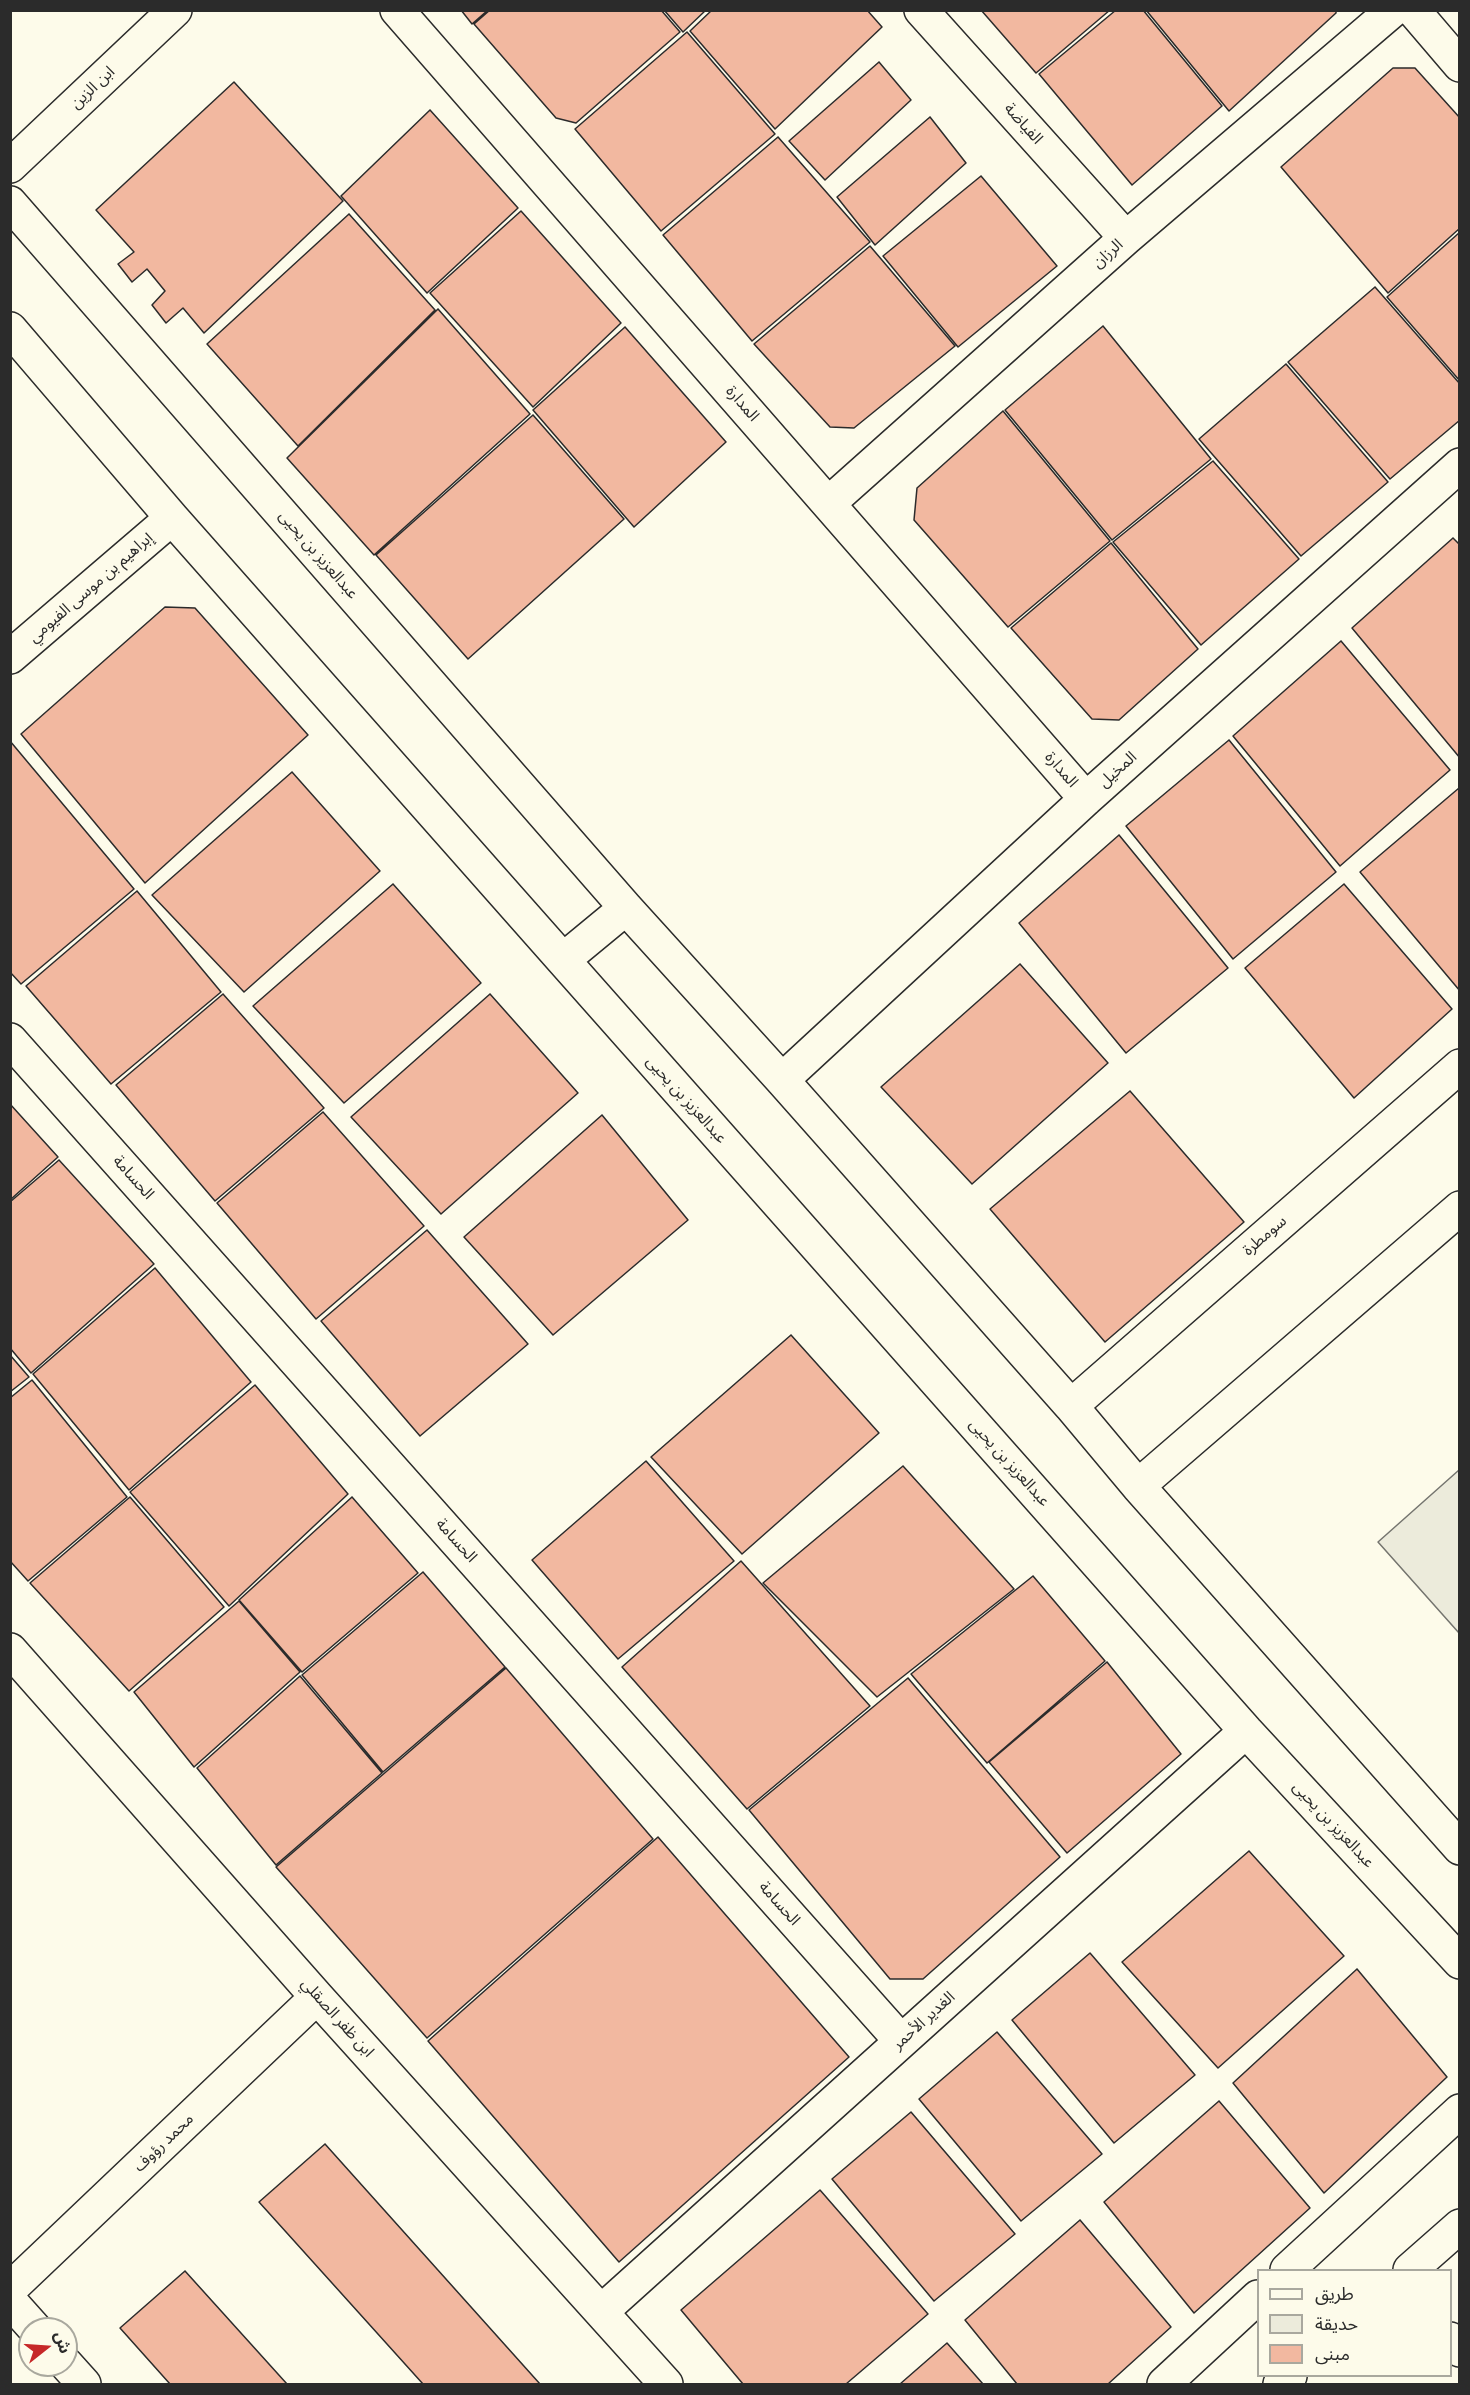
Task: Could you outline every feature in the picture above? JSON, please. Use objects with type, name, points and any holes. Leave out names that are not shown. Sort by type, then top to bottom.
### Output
[{"type":"street","name":"ابن الزين","points":[[10,165],[175,10]]},
{"type":"street","name":"المدارة","points":[[397,10],[1086,799]]},
{"type":"street","name":"الفياضة","points":[[921,10],[1126,238]]},
{"type":"street","name":"الرزان","points":[[829,503],[1126,238],[1393,10]]},
{"type":"street","points":[[1413,10],[1460,65]]},
{"type":"street","name":"عبدالعزيز بن يحيى","points":[[10,203],[626,908],[782,1080],[1071,1406],[1138,1486],[1460,1848]]},
{"type":"street","name":"عبدالعزيز بن يحيى","points":[[10,329],[172,518],[1246,1731],[1460,1962]]},
{"type":"street","name":"المخيل","points":[[782,1080],[1086,799],[1460,465]]},
{"type":"street","name":"إبراهيم بن موسى الفيومي","points":[[10,657],[172,518]]},
{"type":"street","points":[[563,960],[626,908]]},
{"type":"street","name":"الحسامة","points":[[10,1041],[901,2041]]},
{"type":"street","name":"سومطرة","points":[[1071,1406],[1460,1066]]},
{"type":"street","points":[[1138,1486],[1460,1208]]},
{"type":"street","name":"ابن ظفر الصقلي","points":[[10,1650],[317,1997],[602,2311],[666,2385]]},
{"type":"street","name":"الغدير الأحمر","points":[[602,2311],[1246,1731]]},
{"type":"street","name":"محمد رؤوف","points":[[10,2289],[317,1997]]},
{"type":"street","points":[[1289,2269],[1460,2111]]},
{"type":"street","points":[[1412,2269],[1460,2226]]},
{"type":"street","points":[[1164,2385],[1257,2298]]},
{"type":"street","points":[[10,2301],[24,2317]]},
{"type":"green space","points":[[1459,1470],[1459,1633],[1378,1542]]},
{"type":"building","points":[[461,10],[488,10],[472,24]]},
{"type":"building","points":[[490,10],[661,10],[680,32],[576,123],[556,118],[474,24]]},
{"type":"building","points":[[664,10],[706,10],[683,32]]},
{"type":"building","points":[[712,10],[867,10],[882,27],[775,129],[690,31]]},
{"type":"building","points":[[981,10],[1110,10],[1036,73]]},
{"type":"building","points":[[1116,10],[1143,10],[1222,106],[1132,185],[1039,74]]},
{"type":"building","points":[[1146,10],[1336,10],[1336,13],[1229,111]]},
{"type":"building","points":[[687,32],[775,134],[661,231],[575,129]]},
{"type":"building","points":[[879,62],[911,100],[825,180],[789,141]]},
{"type":"building","points":[[1393,68],[1415,68],[1460,118],[1460,228],[1388,293],[1281,167]]},
{"type":"building","points":[[234,82],[343,201],[204,333],[183,308],[166,323],[152,305],[165,291],[147,269],[132,282],[118,264],[134,252],[96,210]]},
{"type":"building","points":[[430,110],[518,208],[427,293],[341,196]]},
{"type":"building","points":[[930,117],[966,163],[875,245],[837,197]]},
{"type":"building","points":[[778,137],[870,242],[752,341],[663,235]]},
{"type":"building","points":[[981,176],[1057,266],[958,347],[883,256]]},
{"type":"building","points":[[521,211],[621,323],[533,407],[430,293]]},
{"type":"building","points":[[349,214],[435,310],[298,446],[207,344]]},
{"type":"building","points":[[1460,232],[1460,381],[1387,297]]},
{"type":"building","points":[[870,246],[955,346],[854,428],[830,427],[754,344]]},
{"type":"building","points":[[1375,287],[1460,384],[1460,420],[1390,479],[1288,362]]},
{"type":"building","points":[[438,309],[530,414],[374,555],[287,458]]},
{"type":"building","points":[[1103,326],[1211,459],[1112,540],[1005,410]]},
{"type":"building","points":[[625,327],[726,442],[634,527],[533,410]]},
{"type":"building","points":[[1286,364],[1388,482],[1301,556],[1199,439]]},
{"type":"building","points":[[1003,411],[1110,541],[1008,627],[914,520],[917,488]]},
{"type":"building","points":[[533,415],[624,519],[468,659],[376,555]]},
{"type":"building","points":[[1213,461],[1299,559],[1201,645],[1113,542]]},
{"type":"building","points":[[1453,538],[1460,545],[1460,758],[1352,628]]},
{"type":"building","points":[[1111,543],[1198,649],[1119,720],[1092,719],[1011,628]]},
{"type":"building","points":[[165,607],[195,608],[308,735],[145,883],[21,734]]},
{"type":"building","points":[[1341,641],[1450,770],[1340,866],[1233,736]]},
{"type":"building","points":[[1229,740],[1336,872],[1233,959],[1126,826]]},
{"type":"building","points":[[10,741],[134,889],[21,984],[10,972]]},
{"type":"building","points":[[292,772],[380,871],[244,992],[152,895]]},
{"type":"building","points":[[1460,789],[1460,991],[1360,872]]},
{"type":"building","points":[[1119,835],[1228,968],[1126,1053],[1019,923]]},
{"type":"building","points":[[393,884],[481,983],[344,1103],[253,1006]]},
{"type":"building","points":[[1344,884],[1452,1009],[1354,1098],[1245,968]]},
{"type":"building","points":[[137,891],[221,992],[111,1084],[26,986]]},
{"type":"building","points":[[1020,964],[1108,1063],[972,1184],[881,1087]]},
{"type":"building","points":[[223,994],[324,1108],[215,1201],[116,1085]]},
{"type":"building","points":[[490,994],[578,1093],[441,1214],[351,1117]]},
{"type":"building","points":[[1130,1091],[1244,1222],[1105,1342],[990,1209]]},
{"type":"building","points":[[10,1104],[58,1157],[10,1200]]},
{"type":"building","points":[[323,1112],[424,1226],[316,1319],[217,1203]]},
{"type":"building","points":[[602,1115],[688,1220],[553,1335],[464,1237]]},
{"type":"building","points":[[59,1160],[154,1264],[31,1373],[10,1348],[10,1202]]},
{"type":"building","points":[[427,1230],[528,1344],[420,1436],[321,1321]]},
{"type":"building","points":[[155,1268],[251,1382],[129,1490],[33,1374]]},
{"type":"building","points":[[791,1335],[879,1433],[742,1554],[651,1457]]},
{"type":"building","points":[[10,1355],[29,1377],[10,1392]]},
{"type":"building","points":[[32,1380],[127,1497],[28,1581],[10,1561],[10,1398]]},
{"type":"building","points":[[255,1385],[348,1494],[229,1606],[130,1492]]},
{"type":"building","points":[[646,1461],[734,1561],[618,1659],[532,1560]]},
{"type":"building","points":[[903,1466],[1014,1589],[877,1697],[763,1583]]},
{"type":"building","points":[[130,1497],[224,1607],[129,1691],[30,1583]]},
{"type":"building","points":[[352,1497],[418,1573],[302,1672],[239,1600]]},
{"type":"building","points":[[741,1561],[870,1706],[747,1809],[622,1667]]},
{"type":"building","points":[[423,1572],[505,1667],[383,1772],[302,1675]]},
{"type":"building","points":[[1033,1576],[1105,1661],[987,1763],[911,1674]]},
{"type":"building","points":[[239,1601],[300,1672],[194,1767],[134,1692]]},
{"type":"building","points":[[1107,1662],[1181,1754],[1067,1853],[989,1762]]},
{"type":"building","points":[[506,1668],[653,1839],[427,2038],[276,1867]]},
{"type":"building","points":[[300,1676],[382,1773],[276,1865],[197,1768]]},
{"type":"building","points":[[908,1678],[1060,1857],[923,1979],[890,1979],[749,1810]]},
{"type":"building","points":[[658,1837],[849,2057],[619,2262],[428,2041]]},
{"type":"building","points":[[1249,1851],[1344,1956],[1218,2068],[1122,1962]]},
{"type":"building","points":[[1090,1953],[1195,2075],[1114,2143],[1012,2020]]},
{"type":"building","points":[[1357,1969],[1447,2077],[1324,2193],[1233,2083]]},
{"type":"building","points":[[997,2032],[1102,2154],[1021,2221],[919,2099]]},
{"type":"building","points":[[1219,2101],[1310,2208],[1194,2313],[1104,2202]]},
{"type":"building","points":[[911,2112],[1015,2234],[934,2301],[832,2179]]},
{"type":"building","points":[[325,2144],[540,2384],[423,2384],[259,2202]]},
{"type":"building","points":[[820,2190],[928,2314],[846,2384],[743,2384],[681,2310]]},
{"type":"building","points":[[1080,2220],[1171,2327],[1108,2384],[1017,2384],[965,2320]]},
{"type":"building","points":[[185,2271],[287,2384],[170,2384],[120,2328]]},
{"type":"building","points":[[947,2343],[983,2384],[900,2384]]}]
